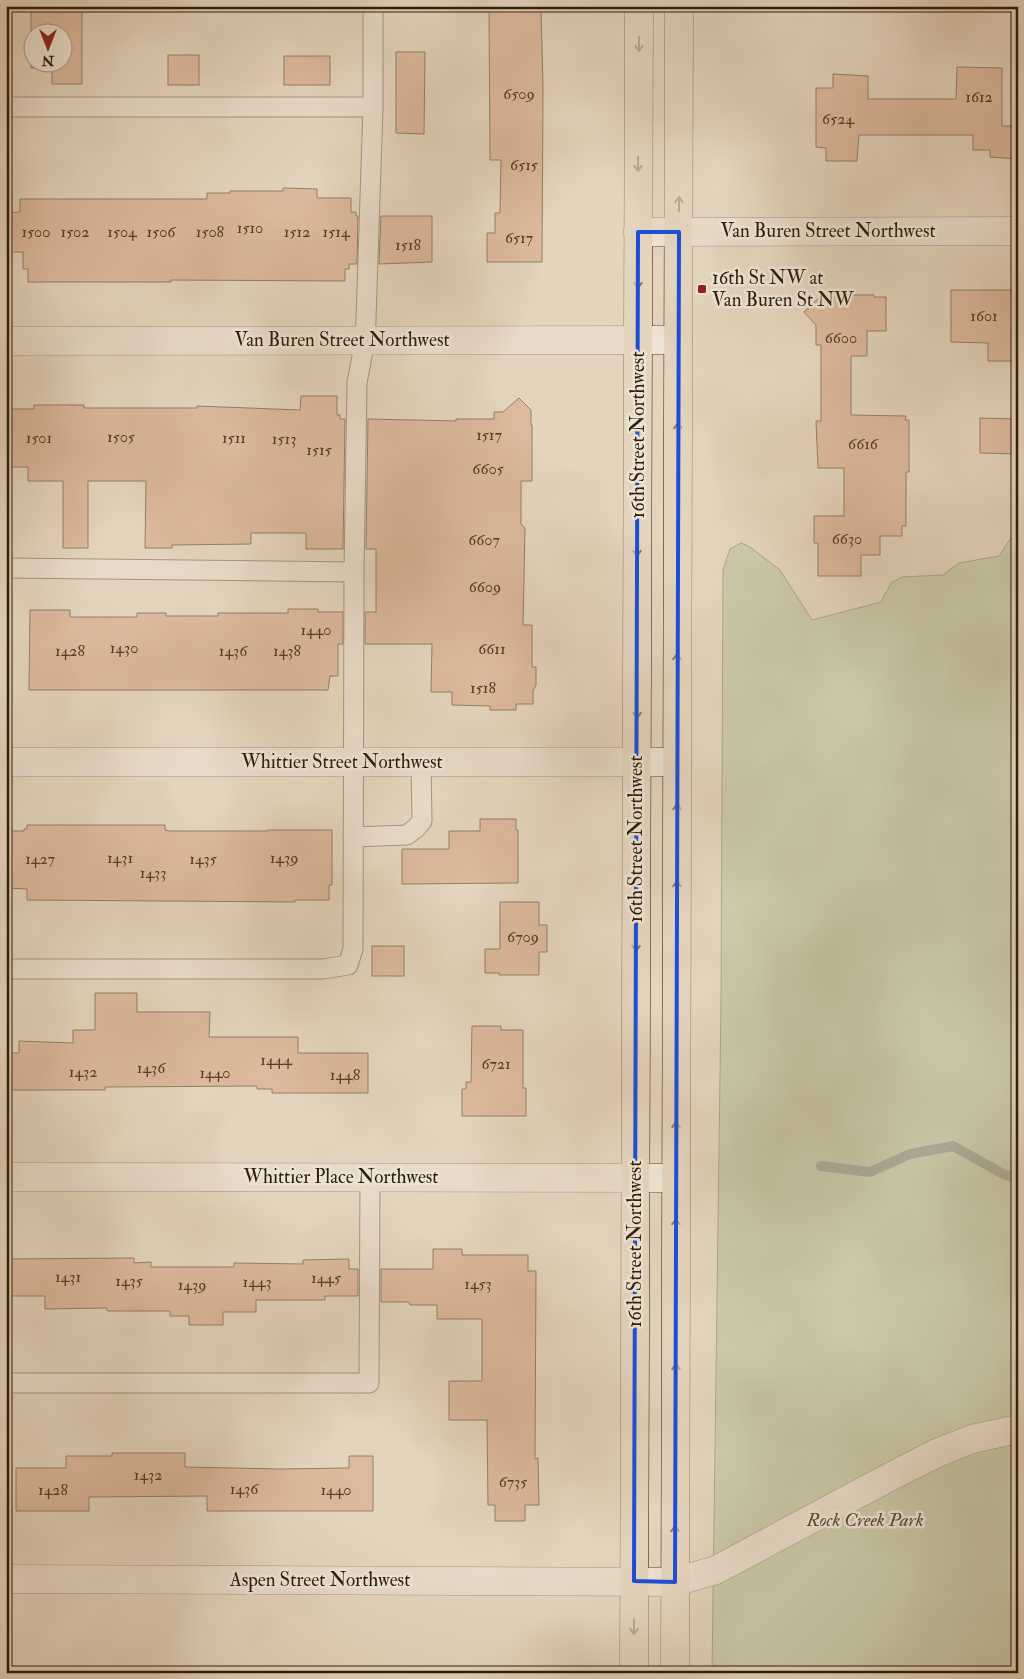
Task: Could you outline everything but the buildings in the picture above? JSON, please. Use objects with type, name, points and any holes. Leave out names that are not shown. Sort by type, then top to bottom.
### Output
[{"type":"main road","name":"16th Street Northwest","points":[[634,1673],[639,6]]},
{"type":"main road","points":[[675,1673],[679,6]]},
{"type":"street","name":"Van Buren Street Northwest","points":[[638,232],[1018,231]]},
{"type":"street","name":"Van Buren Street Northwest","points":[[6,341],[678,340]]},
{"type":"street","name":"Whittier Street Northwest","points":[[6,762],[677,762]]},
{"type":"street","name":"Whittier Place Northwest","points":[[6,1177],[676,1178]]},
{"type":"street","name":"Aspen Street Northwest","points":[[6,1579],[675,1582],[716,1570],[938,1453],[972,1439],[1018,1429]]},
{"type":"lane","points":[[6,969],[322,969],[348,964],[353,949],[352,762],[357,383],[366,340],[373,107],[373,6]]},
{"type":"lane","points":[[6,107],[373,107]]},
{"type":"lane","points":[[6,568],[354,572]]},
{"type":"lane","points":[[353,837],[407,835],[416,828],[422,820],[421,762]]},
{"type":"lane","points":[[6,1383],[369,1383],[370,1177]]},
{"type":"highlighted area","points":[[638,232],[679,232],[675,1582],[634,1581]]},
{"type":"green space","name":"Rock Creek Park","points":[[1017,529],[1018,1673],[712,1673],[721,1001],[723,570],[730,549],[741,543],[750,547],[780,570],[812,620],[881,602],[891,583],[902,577],[943,575],[959,563],[999,556]]},
{"type":"waterway","points":[[821,1166],[870,1172],[910,1154],[953,1146],[1005,1175],[1018,1178]]},
{"type":"place","name":"16th St NW at Van Buren St NW","points":[[702,289]]}]
